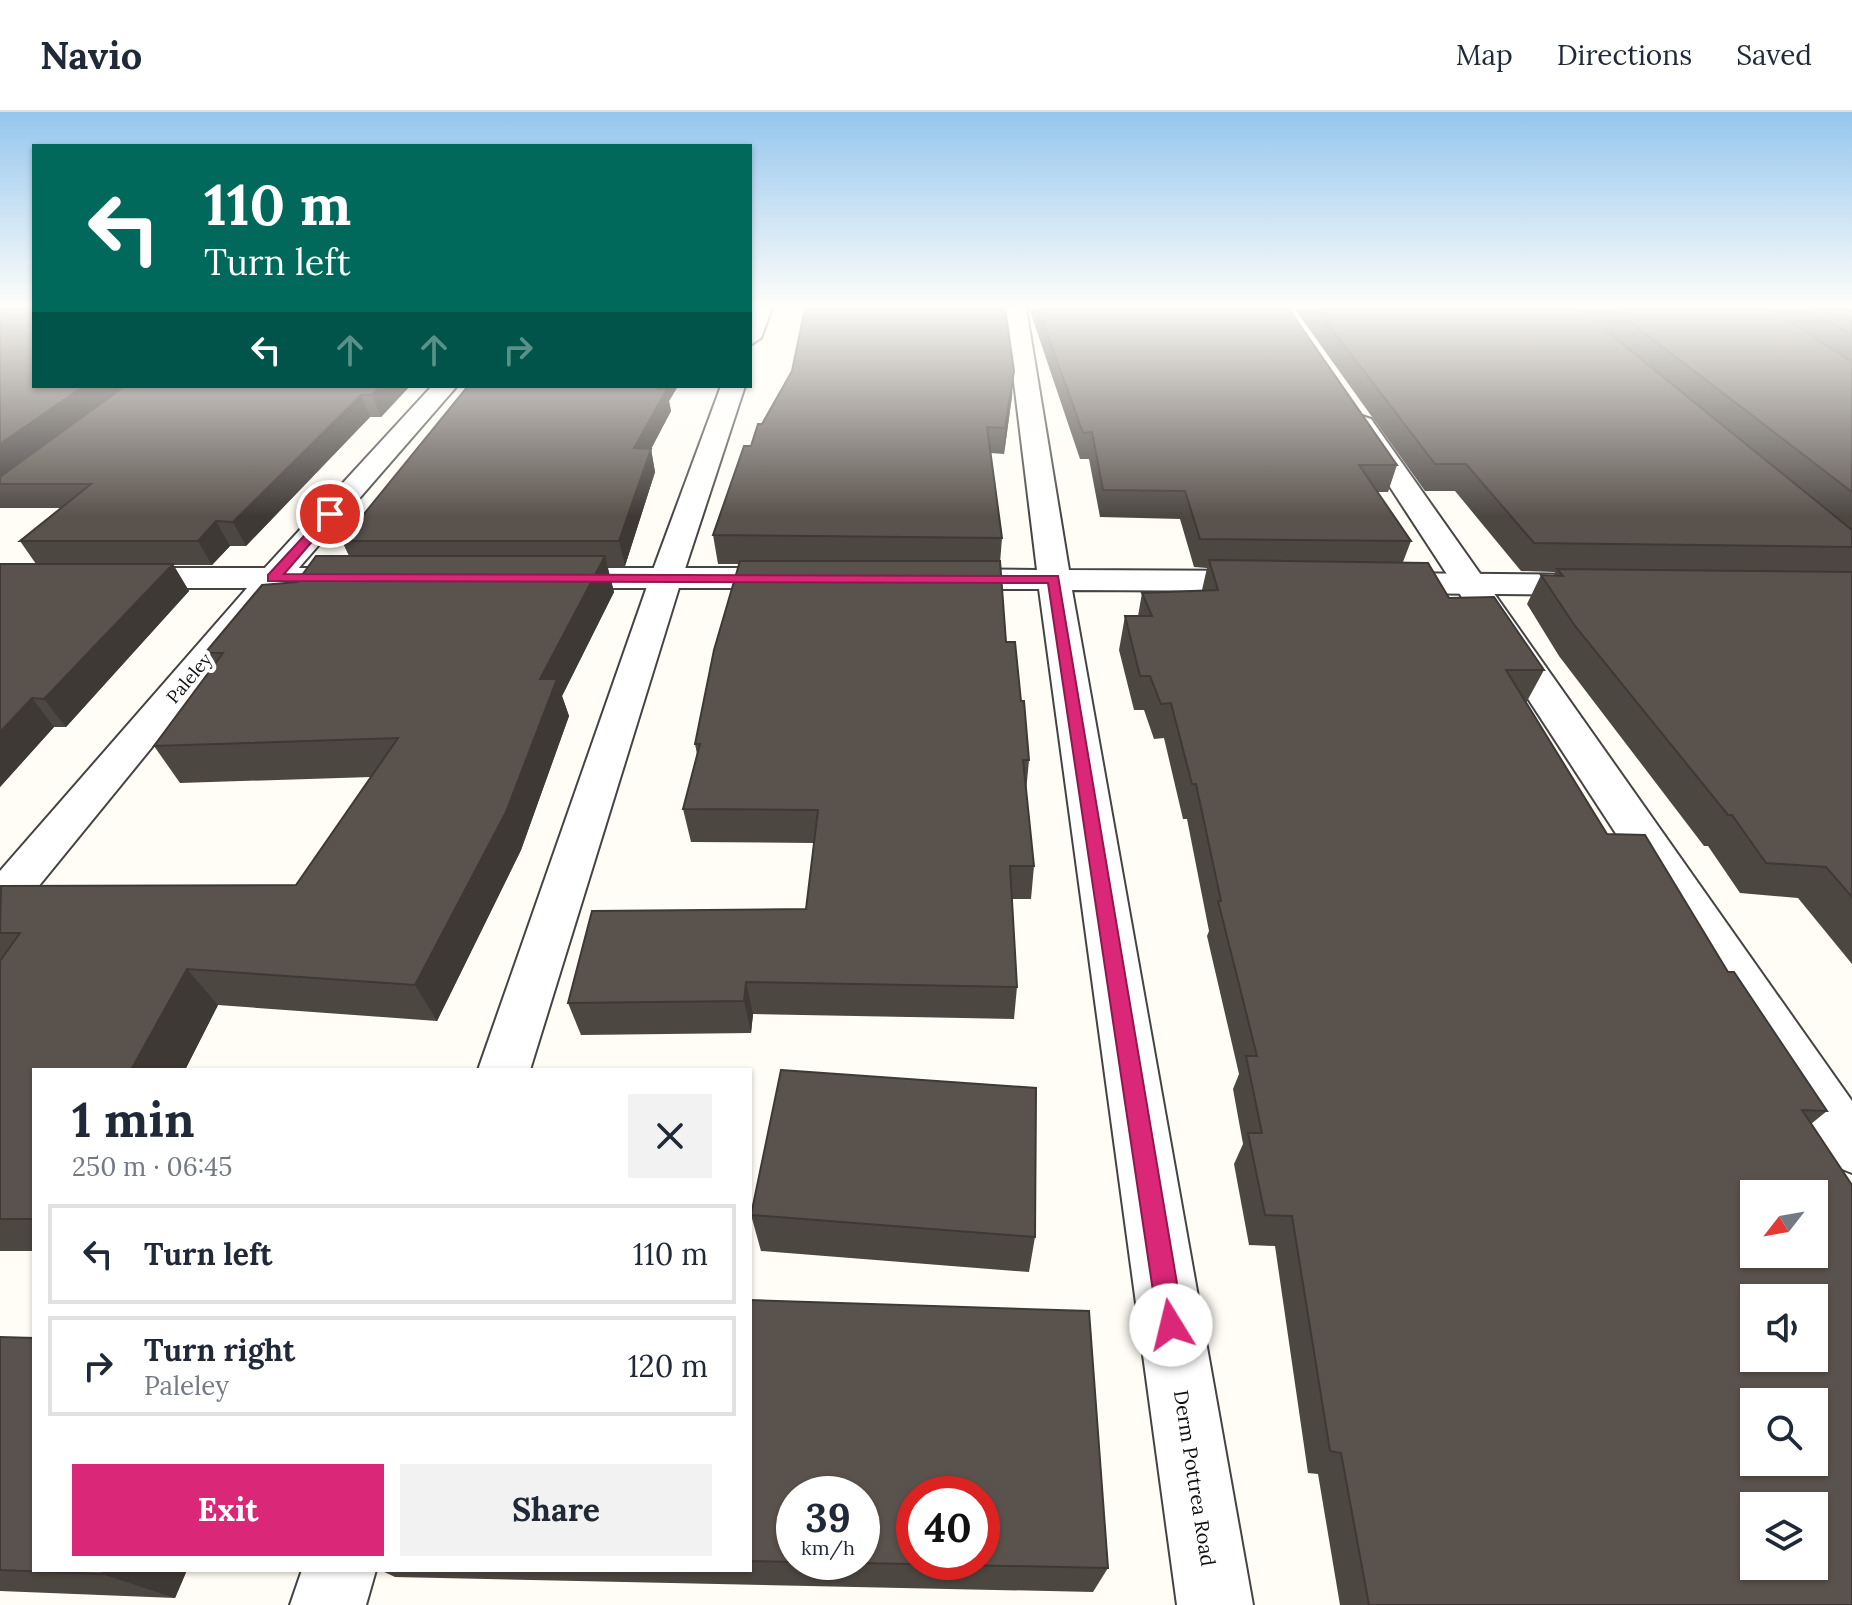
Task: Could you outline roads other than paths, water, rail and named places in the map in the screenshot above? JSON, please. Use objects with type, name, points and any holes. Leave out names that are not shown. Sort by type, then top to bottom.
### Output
[{"type":"street","name":"Derm Pottrea Road","points":[[1025,378],[1215,1605]]},
{"type":"street","name":"Paleley","points":[[0,902],[273,578],[443,388]]},
{"type":"street","points":[[505,1068],[666,578],[732,388]]},
{"type":"street","points":[[1345,400],[1852,1147]]},
{"type":"street","points":[[0,578],[383,578]]},
{"type":"street","points":[[525,578],[821,578]]},
{"type":"street","points":[[914,579],[1301,582]]},
{"type":"street","points":[[1348,582],[1630,586]]},
{"type":"street","points":[[328,1605],[338,1572]]}]
